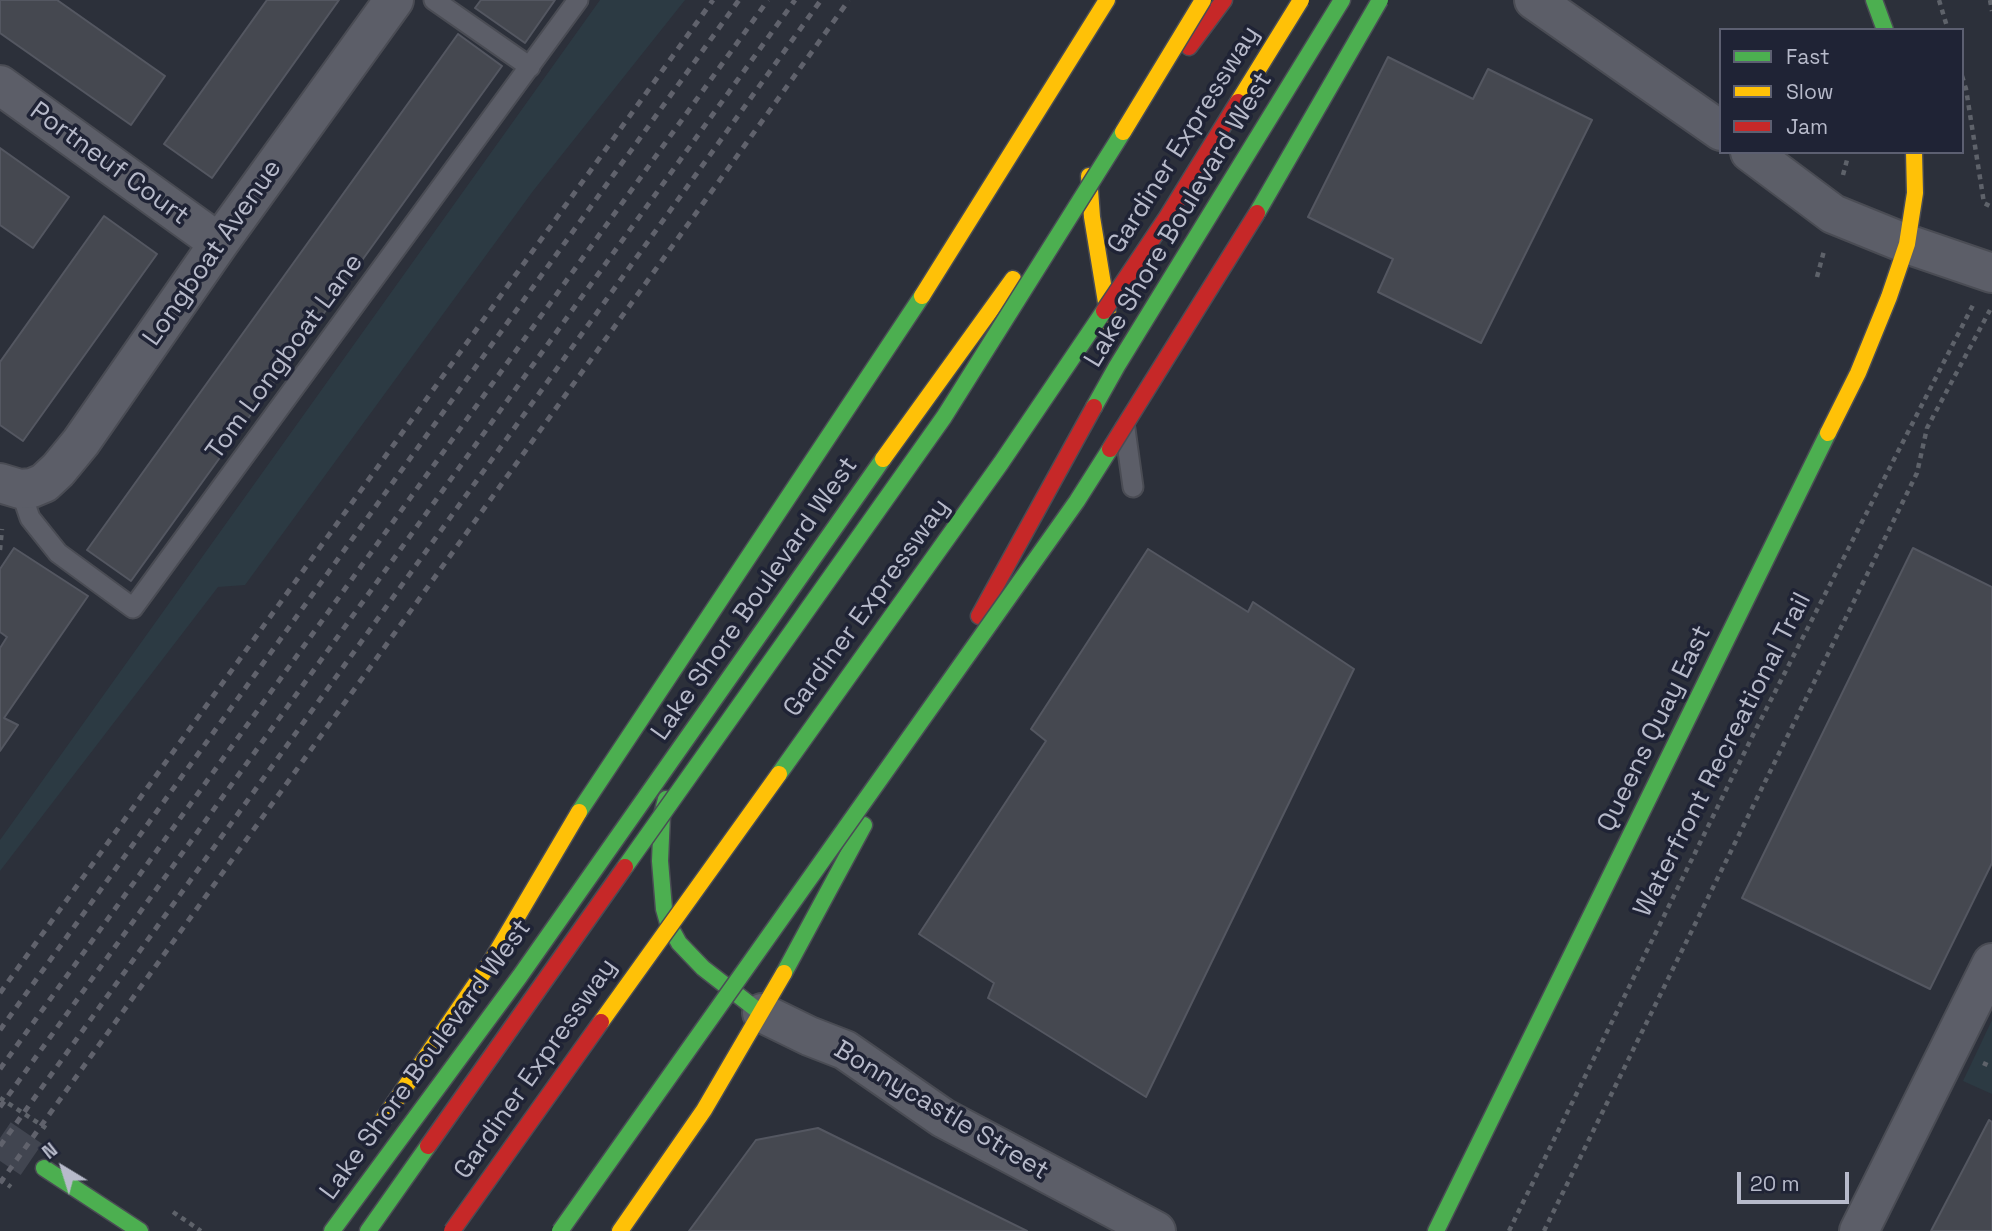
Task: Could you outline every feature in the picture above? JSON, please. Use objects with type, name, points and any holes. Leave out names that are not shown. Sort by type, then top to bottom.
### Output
[{"type":"main road","points":[[374,1133],[490,963],[564,835],[956,245],[1107,0]]},
{"type":"main road","name":"Gardiner Expressway","points":[[368,1231],[944,417],[1085,195],[1203,0]]},
{"type":"main road","name":"Lake Shore Boulevard West","points":[[332,1231],[520,976],[930,391],[1089,176],[1224,0]]},
{"type":"main road","name":"Gardiner Expressway","points":[[452,1231],[1001,463],[1167,217],[1301,0]]},
{"type":"main road","name":"Lake Shore Boulevard West","points":[[620,1231],[704,1110],[762,1013],[1117,366],[1342,0]]},
{"type":"main road","points":[[560,1231],[1077,501],[1243,237],[1380,0]]},
{"type":"main road","points":[[1874,0],[1884,28]]},
{"type":"main road","name":"Queens Quay East","points":[[1436,1231],[1858,373],[1907,244],[1915,193],[1914,154]]},
{"type":"main road","points":[[1089,176],[1099,265],[1117,366]]},
{"type":"main road","points":[[677,752],[662,815],[660,861],[664,909],[679,943],[703,968],[762,1013]]},
{"type":"main road","points":[[44,1168],[140,1231]]},
{"type":"street","name":"Longboat Avenue","points":[[10,486],[32,488],[44,482],[58,470],[81,442],[219,243],[394,0]]},
{"type":"street","points":[[1534,0],[1719,130]]},
{"type":"street","name":"Portneuf Court","points":[[0,85],[219,243]]},
{"type":"street","points":[[1753,154],[1833,215],[1907,244],[1984,286]]},
{"type":"street","points":[[1859,1231],[1992,963]]},
{"type":"street","name":"Bonnycastle Street","points":[[762,1013],[845,1050],[943,1118],[1156,1231]]},
{"type":"lane","points":[[433,0],[530,67]]},
{"type":"lane","name":"Tom Longboat Lane","points":[[10,486],[30,518],[58,553],[133,608],[578,0]]},
{"type":"lane","points":[[1117,366],[1133,487]]},
{"type":"path","points":[[1939,0],[1947,28]]},
{"type":"path","points":[[1990,0],[1992,11]]},
{"type":"path","points":[[1964,82],[1984,202],[1992,207]]},
{"type":"path","name":"Waterfront Recreational Trail","points":[[1509,1231],[1754,733],[1984,286]]},
{"type":"path","points":[[1544,1231],[1917,473],[1927,428],[1992,306]]},
{"type":"shaded area","points":[[600,0],[685,0],[533,191],[245,585],[218,587],[0,871],[0,840]]},
{"type":"shaded area","points":[[1992,1020],[1992,1094],[1963,1081]]},
{"type":"building","points":[[0,0],[57,0],[165,76],[131,125],[0,33]]},
{"type":"building","points":[[267,0],[339,0],[212,178],[164,144]]},
{"type":"building","points":[[481,0],[555,0],[525,43],[475,8]]},
{"type":"building","points":[[458,34],[502,66],[131,581],[87,550]]},
{"type":"building","points":[[1388,57],[1473,99],[1488,69],[1592,120],[1481,343],[1378,292],[1393,259],[1308,217]]},
{"type":"building","points":[[0,148],[69,197],[33,248],[0,225]]},
{"type":"building","points":[[104,216],[157,254],[23,441],[0,425],[0,362]]},
{"type":"building","points":[[14,548],[88,596],[4,718],[18,725],[0,751],[0,648],[7,637],[0,632],[0,569]]},
{"type":"building","points":[[1913,548],[1992,587],[1992,863],[1930,989],[1742,898]]},
{"type":"building","points":[[1148,549],[1248,612],[1253,602],[1354,669],[1146,1097],[988,998],[994,983],[919,934],[1046,741],[1031,729]]},
{"type":"building","points":[[1989,1120],[1992,1122],[1992,1231],[1931,1231]]},
{"type":"building","points":[[818,1128],[1027,1231],[689,1231],[756,1140]]},
{"type":"tunnel","points":[[0,1138],[44,1168]]},
{"type":"railway","points":[[0,993],[713,0]]},
{"type":"railway","points":[[0,1030],[739,0]]},
{"type":"railway","points":[[0,1069],[768,0]]},
{"type":"railway","points":[[0,1107],[795,0]]},
{"type":"railway","points":[[0,1146],[821,0]]},
{"type":"railway","points":[[0,1183],[849,0]]},
{"type":"traffic: fast","points":[[1094,407],[1342,0]]},
{"type":"traffic: fast","points":[[1257,213],[1380,0]]},
{"type":"traffic: fast","points":[[1874,0],[1884,28]]},
{"type":"traffic: fast","points":[[625,867],[944,417],[1123,132]]},
{"type":"traffic: fast","points":[[579,812],[922,296]]},
{"type":"traffic: fast","points":[[779,774],[1001,463],[1104,311]]},
{"type":"traffic: fast","points":[[1436,1231],[1828,433]]},
{"type":"traffic: fast","points":[[560,1231],[1077,501],[1110,449]]},
{"type":"traffic: fast","points":[[332,1231],[520,976],[883,459]]},
{"type":"traffic: fast","points":[[666,799],[662,815],[660,861],[664,909],[668,923],[679,943],[703,968],[757,1010]]},
{"type":"traffic: fast","points":[[784,973],[864,825]]},
{"type":"traffic: fast","points":[[368,1231],[428,1146]]},
{"type":"traffic: fast","points":[[44,1168],[140,1231]]},
{"type":"traffic: slow","points":[[922,296],[1107,0]]},
{"type":"traffic: slow","points":[[1123,132],[1203,0]]},
{"type":"traffic: slow","points":[[1238,102],[1301,0]]},
{"type":"traffic: slow","points":[[1828,433],[1858,373],[1907,244],[1915,193],[1914,154]]},
{"type":"traffic: slow","points":[[1089,176],[1092,217],[1111,333]]},
{"type":"traffic: slow","points":[[883,459],[1013,279]]},
{"type":"traffic: slow","points":[[601,1022],[779,774]]},
{"type":"traffic: slow","points":[[384,1118],[490,963],[579,812]]},
{"type":"traffic: slow","points":[[620,1231],[704,1110],[784,973]]},
{"type":"traffic: jam","points":[[1189,47],[1224,0]]},
{"type":"traffic: jam","points":[[1104,311],[1167,217],[1238,102]]},
{"type":"traffic: jam","points":[[1110,449],[1257,213]]},
{"type":"traffic: jam","points":[[979,616],[1094,407]]},
{"type":"traffic: jam","points":[[428,1146],[625,867]]},
{"type":"traffic: jam","points":[[452,1231],[601,1022]]}]
